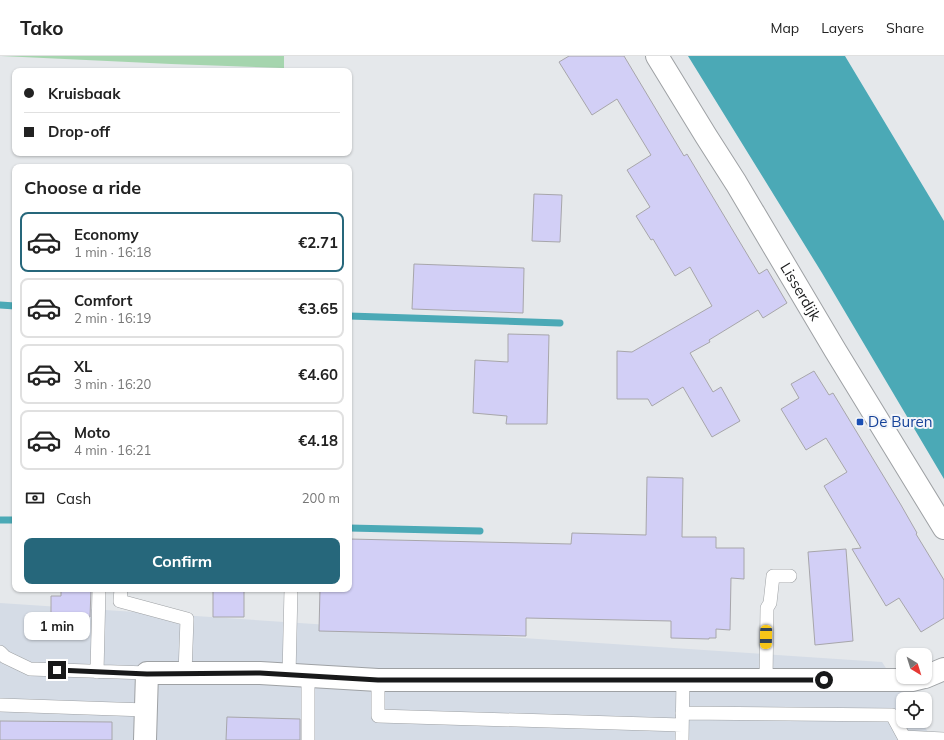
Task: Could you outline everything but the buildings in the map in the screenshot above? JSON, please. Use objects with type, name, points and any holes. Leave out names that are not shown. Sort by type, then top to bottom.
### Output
[{"type":"street","name":"Lisserdijk","points":[[657,56],[736,183],[835,350],[944,528]]},
{"type":"street","points":[[932,674],[944,669]]},
{"type":"street","points":[[145,740],[147,674],[260,673],[378,680],[896,680]]},
{"type":"lane","points":[[766,680],[767,608],[770,603],[772,576],[790,576]]},
{"type":"lane","points":[[97,672],[99,592]]},
{"type":"lane","points":[[121,592],[120,601],[186,619],[184,674]]},
{"type":"lane","points":[[291,592],[299,675],[308,740]]},
{"type":"lane","points":[[0,652],[4,657],[30,669],[147,674]]},
{"type":"lane","points":[[378,680],[378,716],[682,719],[892,715],[904,737],[944,739]]},
{"type":"lane","points":[[682,740],[683,680]]},
{"type":"lane","points":[[0,706],[146,710]]},
{"type":"shaded area","points":[[0,603],[882,662],[901,692],[896,692],[896,728],[925,728],[933,740],[0,740]]},
{"type":"green space","points":[[1,56],[284,56],[284,68],[171,64]]},
{"type":"water","points":[[688,56],[845,56],[944,221],[944,479],[822,273]]},
{"type":"waterway","points":[[0,305],[12,306]]},
{"type":"waterway","points":[[352,316],[560,323]]},
{"type":"waterway","points":[[0,520],[12,520]]},
{"type":"waterway","points":[[352,528],[480,531]]},
{"type":"place","name":"De Buren","points":[[860,422]]},
{"type":"route","points":[[57,670],[147,674],[260,673],[378,680],[824,680]]}]
